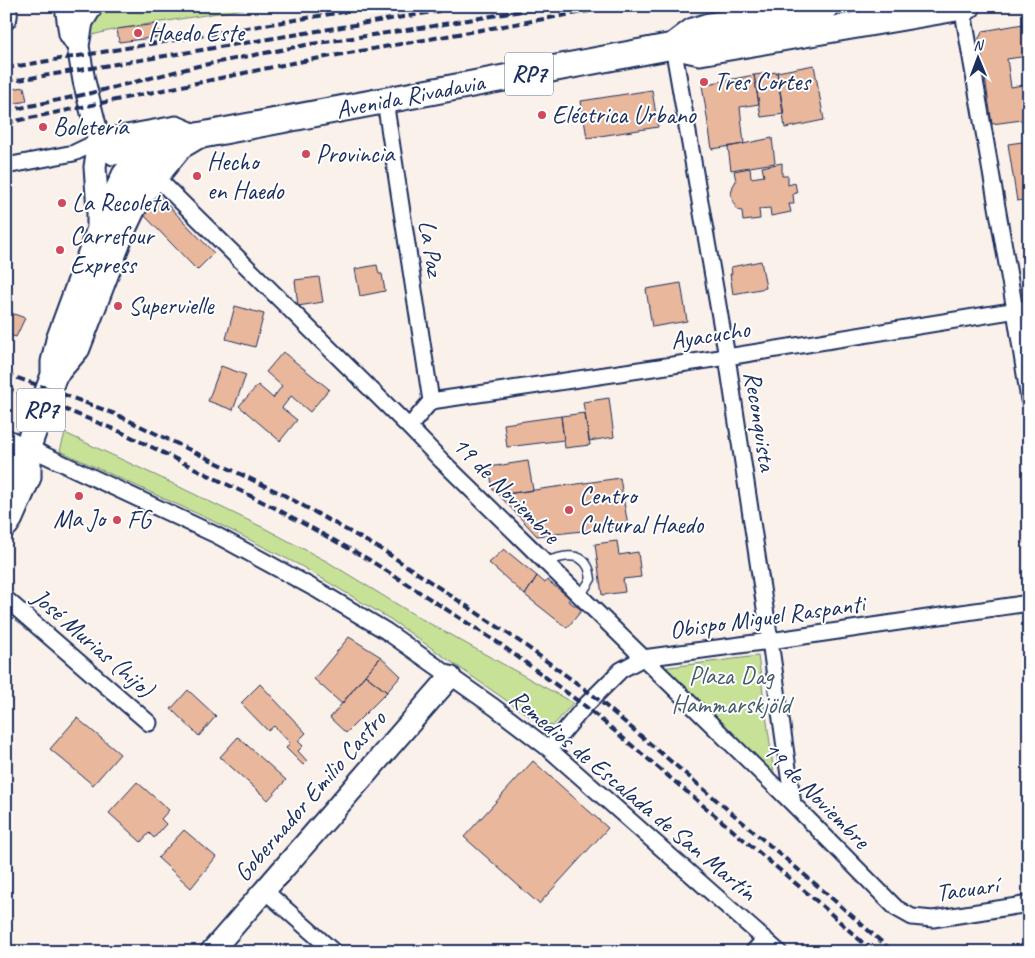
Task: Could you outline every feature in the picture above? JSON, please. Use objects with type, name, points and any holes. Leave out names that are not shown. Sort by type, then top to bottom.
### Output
[{"type":"main road","name":"Avenida Rivadavia","points":[[673,46],[693,31],[709,26],[826,6]]},
{"type":"main road","name":"Avenida Rivadavia","points":[[54,375],[58,340],[98,234],[125,175],[136,162],[148,155],[188,141],[673,46],[700,52],[964,7]]},
{"type":"main road","name":"Avenida Rivadavia","points":[[6,475],[12,462],[17,441],[54,375],[77,348],[132,210],[155,176],[188,141]]},
{"type":"main road","name":"Avenida Rivadavia","points":[[6,524],[28,477],[17,441]]},
{"type":"street","points":[[6,22],[9,15],[8,6]]},
{"type":"street","points":[[66,6],[70,34],[78,46]]},
{"type":"street","points":[[92,6],[82,22],[78,46],[84,81],[99,142],[95,167],[98,234]]},
{"type":"street","points":[[964,7],[1022,309],[1029,400]]},
{"type":"street","name":"Reconquista","points":[[673,46],[727,357],[794,804]]},
{"type":"street","name":"La Paz","points":[[385,101],[431,401]]},
{"type":"street","points":[[6,166],[74,153],[99,142],[176,127],[188,141]]},
{"type":"street","name":"19 de Noviembre","points":[[155,176],[441,460],[794,804],[896,908],[912,917]]},
{"type":"street","name":"Ayacucho","points":[[431,401],[727,357],[1022,309]]},
{"type":"street","points":[[409,427],[431,401]]},
{"type":"street","name":"Remedios de Escalada de San Martín","points":[[17,441],[216,535],[319,591],[386,631],[494,707],[549,749],[779,952]]},
{"type":"street","name":"José Murias (hijo)","points":[[6,599],[149,723]]},
{"type":"street","name":"Obispo Miguel Raspanti","points":[[549,749],[585,706],[621,670],[643,658],[770,642],[1029,603]]},
{"type":"street","name":"Gobernador Emilio Castro","points":[[211,952],[450,677]]},
{"type":"street","points":[[264,890],[334,952]]},
{"type":"street","name":"Tacuarí","points":[[912,917],[932,919],[1029,904]]},
{"type":"street","points":[[753,952],[765,938]]},
{"type":"lane","points":[[546,562],[571,555],[580,558],[588,566],[591,579],[580,596]]},
{"type":"green space","points":[[99,6],[262,6],[117,29],[88,36]]},
{"type":"green space","points":[[65,433],[264,528],[328,562],[418,617],[573,703],[553,726],[540,724],[390,619],[301,566],[209,519],[60,451]]},
{"type":"green space","name":"Plaza Dag Hammarskjöld","points":[[758,656],[774,773],[662,668]]},
{"type":"building","name":"Haedo Este","points":[[157,24],[159,37],[119,42],[117,29]]},
{"type":"building","points":[[1023,24],[1028,56],[1007,59],[1011,87],[1029,84],[1029,119],[992,124],[979,38],[983,31]]},
{"type":"building","points":[[814,65],[824,120],[785,128],[777,72]]},
{"type":"building","points":[[777,72],[784,114],[761,117],[754,75]]},
{"type":"building","points":[[754,75],[759,104],[740,107],[744,144],[712,149],[702,85]]},
{"type":"building","points":[[24,87],[27,101],[6,105],[6,90]]},
{"type":"building","points":[[652,90],[658,127],[587,138],[581,101]]},
{"type":"building","points":[[772,138],[775,163],[731,170],[728,147]]},
{"type":"building","points":[[1029,141],[1029,199],[1017,201],[1008,144]]},
{"type":"building","points":[[782,163],[782,176],[788,176],[788,185],[795,183],[797,193],[793,194],[794,204],[789,204],[791,212],[771,216],[770,208],[759,209],[760,219],[743,221],[742,211],[737,210],[731,194],[736,181],[734,171],[750,168],[751,178],[764,176],[762,167]]},
{"type":"building","points":[[160,197],[214,253],[197,270],[143,214]]},
{"type":"building","points":[[761,261],[766,288],[733,294],[730,274],[732,274],[731,267]]},
{"type":"building","points":[[377,265],[379,274],[382,274],[385,291],[360,296],[355,269]]},
{"type":"building","points":[[319,277],[323,302],[298,306],[295,280]]},
{"type":"building","points":[[681,283],[687,321],[652,327],[646,289]]},
{"type":"building","points":[[235,306],[264,314],[255,347],[226,339]]},
{"type":"building","points":[[6,311],[25,318],[16,337],[6,334]]},
{"type":"building","points":[[283,352],[329,389],[310,412],[291,396],[282,408],[297,420],[280,441],[239,406],[258,385],[273,398],[282,386],[266,372]]},
{"type":"building","points":[[221,366],[246,375],[233,410],[208,401]]},
{"type":"building","points":[[609,398],[614,437],[589,441],[583,402]]},
{"type":"building","points":[[585,413],[590,445],[565,448],[561,416]]},
{"type":"building","points":[[561,416],[564,440],[507,447],[504,424]]},
{"type":"building","points":[[528,461],[533,490],[499,495],[493,490],[489,467]]},
{"type":"building","name":"Centro Cultural Haedo","points":[[620,478],[628,526],[537,536],[499,495]]},
{"type":"building","points":[[617,541],[619,555],[638,552],[641,577],[623,579],[625,592],[602,595],[595,544]]},
{"type":"building","points":[[504,549],[537,576],[525,595],[489,563]]},
{"type":"building","points":[[537,576],[545,583],[547,580],[570,598],[568,601],[582,610],[567,628],[525,595]]},
{"type":"building","points":[[349,637],[381,657],[342,704],[314,679]]},
{"type":"building","points":[[381,657],[401,676],[387,692],[365,675]]},
{"type":"building","points":[[365,675],[387,692],[346,733],[330,718]]},
{"type":"building","points":[[260,684],[306,733],[298,741],[303,746],[298,751],[307,761],[303,765],[286,748],[290,743],[274,726],[268,731],[241,703]]},
{"type":"building","points":[[188,690],[216,716],[199,736],[171,709]]},
{"type":"building","points":[[77,718],[120,754],[93,785],[50,749]]},
{"type":"building","points":[[238,737],[286,780],[268,800],[220,757]]},
{"type":"building","points":[[533,761],[608,828],[539,904],[464,837]]},
{"type":"building","points":[[137,782],[169,810],[161,819],[166,824],[154,838],[149,833],[141,842],[109,813]]},
{"type":"building","points":[[184,830],[216,857],[191,888],[158,858]]},
{"type":"railway","points":[[6,68],[379,6]]},
{"type":"railway","points":[[6,82],[470,6]]},
{"type":"railway","points":[[6,111],[87,94],[198,66],[311,44],[551,6]]},
{"type":"railway","points":[[6,123],[292,63],[618,6]]},
{"type":"railway","points":[[6,374],[115,414],[284,495],[384,551],[519,641],[594,696],[893,952]]},
{"type":"railway","points":[[6,388],[121,432],[275,508],[368,559],[500,644],[585,706],[819,903],[873,952]]},
{"type":"place","name":"Haedo Este","points":[[138,33]]},
{"type":"place","name":"Tres Cortes","points":[[704,82]]},
{"type":"place","name":"Eléctrica Urbano","points":[[542,115]]},
{"type":"place","name":"Boletería","points":[[43,127]]},
{"type":"place","name":"Provincia","points":[[306,154]]},
{"type":"place","name":"Hecho en Haedo","points":[[197,176]]},
{"type":"place","name":"La Recoleta","points":[[62,203]]},
{"type":"place","name":"Carrefour Express","points":[[60,250]]},
{"type":"place","name":"Supervielle","points":[[118,306]]},
{"type":"place","name":"Ma Jo","points":[[79,496]]},
{"type":"place","name":"Centro Cultural Haedo","points":[[569,510]]},
{"type":"place","name":"FG","points":[[117,520]]}]
